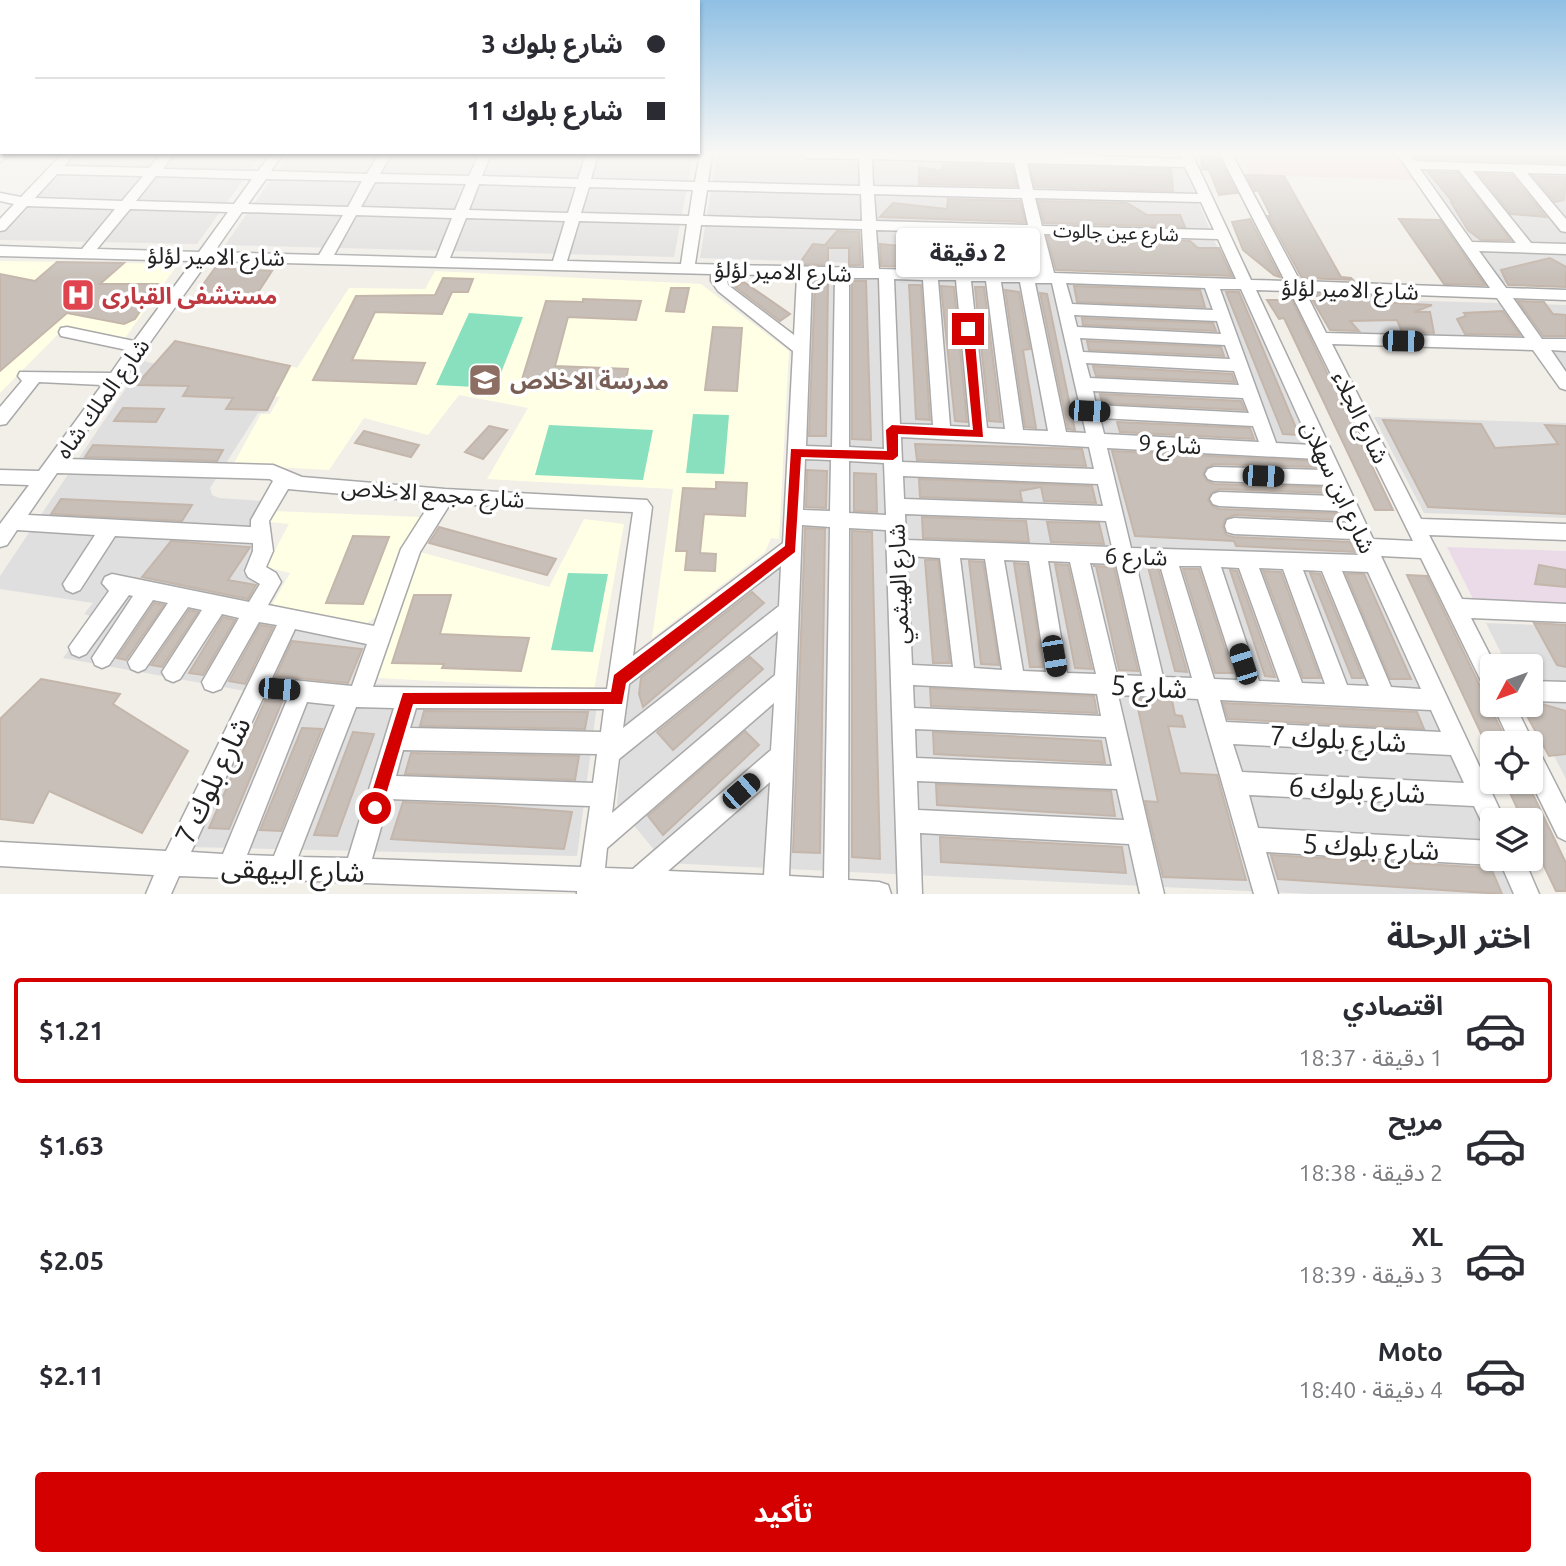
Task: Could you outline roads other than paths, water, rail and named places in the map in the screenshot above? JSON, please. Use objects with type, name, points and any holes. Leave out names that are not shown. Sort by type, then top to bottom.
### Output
[{"type":"street","points":[[0,227],[29,196]]},
{"type":"street","points":[[86,253],[134,196]]},
{"type":"street","name":"شارع الملك شاه","points":[[0,539],[248,196]]},
{"type":"street","points":[[324,259],[360,196]]},
{"type":"street","points":[[441,262],[467,196]]},
{"type":"street","points":[[559,265],[579,196]]},
{"type":"street","points":[[687,269],[699,196]]},
{"type":"street","name":"شارع الهيثمي","points":[[867,196],[869,225],[879,274],[892,430],[910,894]]},
{"type":"street","points":[[1028,196],[1035,229],[1065,309],[1155,687]]},
{"type":"street","points":[[1124,196],[1206,198]]},
{"type":"street","name":"شارع الجلاء","points":[[1248,196],[1480,656]]},
{"type":"street","points":[[1432,196],[1566,384]]},
{"type":"street","points":[[1486,196],[1527,248]]},
{"type":"street","points":[[1539,196],[1566,228]]},
{"type":"street","name":"شارع عين جالوت","points":[[0,197],[24,202],[1224,235]]},
{"type":"street","name":"شارع ابن سهلان","points":[[1206,198],[1487,808]]},
{"type":"street","points":[[1468,246],[1566,249]]},
{"type":"street","name":"شارع الامير لؤلؤ","points":[[0,251],[930,275],[1566,295]]},
{"type":"street","points":[[719,270],[718,281],[723,288],[800,348]]},
{"type":"street","points":[[776,888],[805,272]]},
{"type":"street","points":[[836,891],[842,273]]},
{"type":"street","points":[[930,275],[942,432]]},
{"type":"street","points":[[963,276],[979,434]]},
{"type":"street","points":[[993,277],[1015,436]]},
{"type":"street","points":[[1027,278],[1058,437]]},
{"type":"street","points":[[1211,284],[1270,449]]},
{"type":"street","points":[[1065,309],[1222,316]]},
{"type":"street","points":[[67,332],[138,347]]},
{"type":"street","points":[[1070,332],[1230,340]]},
{"type":"street","points":[[1321,338],[1566,345]]},
{"type":"street","points":[[1076,357],[1240,365]]},
{"type":"street","points":[[0,419],[30,376],[116,379]]},
{"type":"street","points":[[1083,384],[1250,392]]},
{"type":"street","points":[[1089,411],[1259,420]]},
{"type":"street","name":"شارع 9","points":[[892,430],[1323,452]]},
{"type":"street","points":[[795,452],[1104,477]]},
{"type":"street","name":"شارع مجمع الاخلاص","points":[[0,477],[48,472],[273,472],[302,484],[643,508],[618,689]]},
{"type":"street","points":[[1214,474],[1335,478]]},
{"type":"street","points":[[213,682],[271,580],[255,571],[262,551],[259,526],[262,512],[285,479]]},
{"type":"street","points":[[281,868],[380,637],[411,549],[445,496]]},
{"type":"street","points":[[1219,499],[1347,504]]},
{"type":"street","points":[[792,517],[838,520],[895,515],[1113,514]]},
{"type":"street","points":[[12,522],[261,536]]},
{"type":"street","points":[[1234,526],[1367,548],[1427,550]]},
{"type":"street","points":[[1416,527],[1566,533]]},
{"type":"street","points":[[73,584],[110,528]]},
{"type":"street","points":[[257,687],[354,697],[618,689],[791,548]]},
{"type":"street","name":"شارع 6","points":[[897,548],[1328,562],[1367,548]]},
{"type":"street","points":[[949,550],[965,678]]},
{"type":"street","points":[[993,551],[1014,680]]},
{"type":"street","points":[[1037,553],[1058,682]]},
{"type":"street","points":[[1078,554],[1152,894]]},
{"type":"street","points":[[1167,557],[1266,894]]},
{"type":"street","points":[[1208,558],[1252,691]]},
{"type":"street","points":[[1246,559],[1296,693]]},
{"type":"street","points":[[1290,561],[1340,695]]},
{"type":"street","points":[[1328,562],[1384,696]]},
{"type":"street","points":[[79,647],[118,584],[380,637]]},
{"type":"street","points":[[102,658],[148,590]]},
{"type":"street","points":[[138,662],[183,598]]},
{"type":"street","points":[[173,673],[217,604]]},
{"type":"street","points":[[1456,608],[1566,613]]},
{"type":"street","points":[[395,739],[610,748],[788,611]]},
{"type":"street","name":"شارع بلوك 7","points":[[158,894],[290,619]]},
{"type":"street","name":"شارع 5","points":[[902,676],[1438,700]]},
{"type":"street","points":[[597,841],[785,680]]},
{"type":"street","points":[[591,886],[618,689]]},
{"type":"street","points":[[230,867],[301,691]]},
{"type":"street","points":[[1544,691],[1566,692]]},
{"type":"street","points":[[356,871],[408,697]]},
{"type":"street","points":[[903,718],[1114,727]]},
{"type":"street","name":"شارع بلوك 7","points":[[1219,732],[1458,744]]},
{"type":"street","points":[[639,880],[782,756]]},
{"type":"street","points":[[905,769],[1126,778]]},
{"type":"street","points":[[1543,773],[1556,788],[1566,829]]},
{"type":"street","name":"شارع بلوك 6","points":[[1233,783],[1481,795]]},
{"type":"street","points":[[381,787],[604,795]]},
{"type":"street","points":[[907,821],[1138,833]]},
{"type":"street","name":"شارع بلوك 5","points":[[1250,839],[1480,852]]},
{"type":"street","name":"شارع البيهقى","points":[[0,854],[171,865],[356,871],[591,886],[639,880],[879,894]]},
{"type":"street","points":[[1516,871],[1527,894]]},
{"type":"place","name":"مستشفى القبارى","points":[[78,295]]},
{"type":"place","name":"مدرسة الاخلاص","points":[[485,380]]}]
